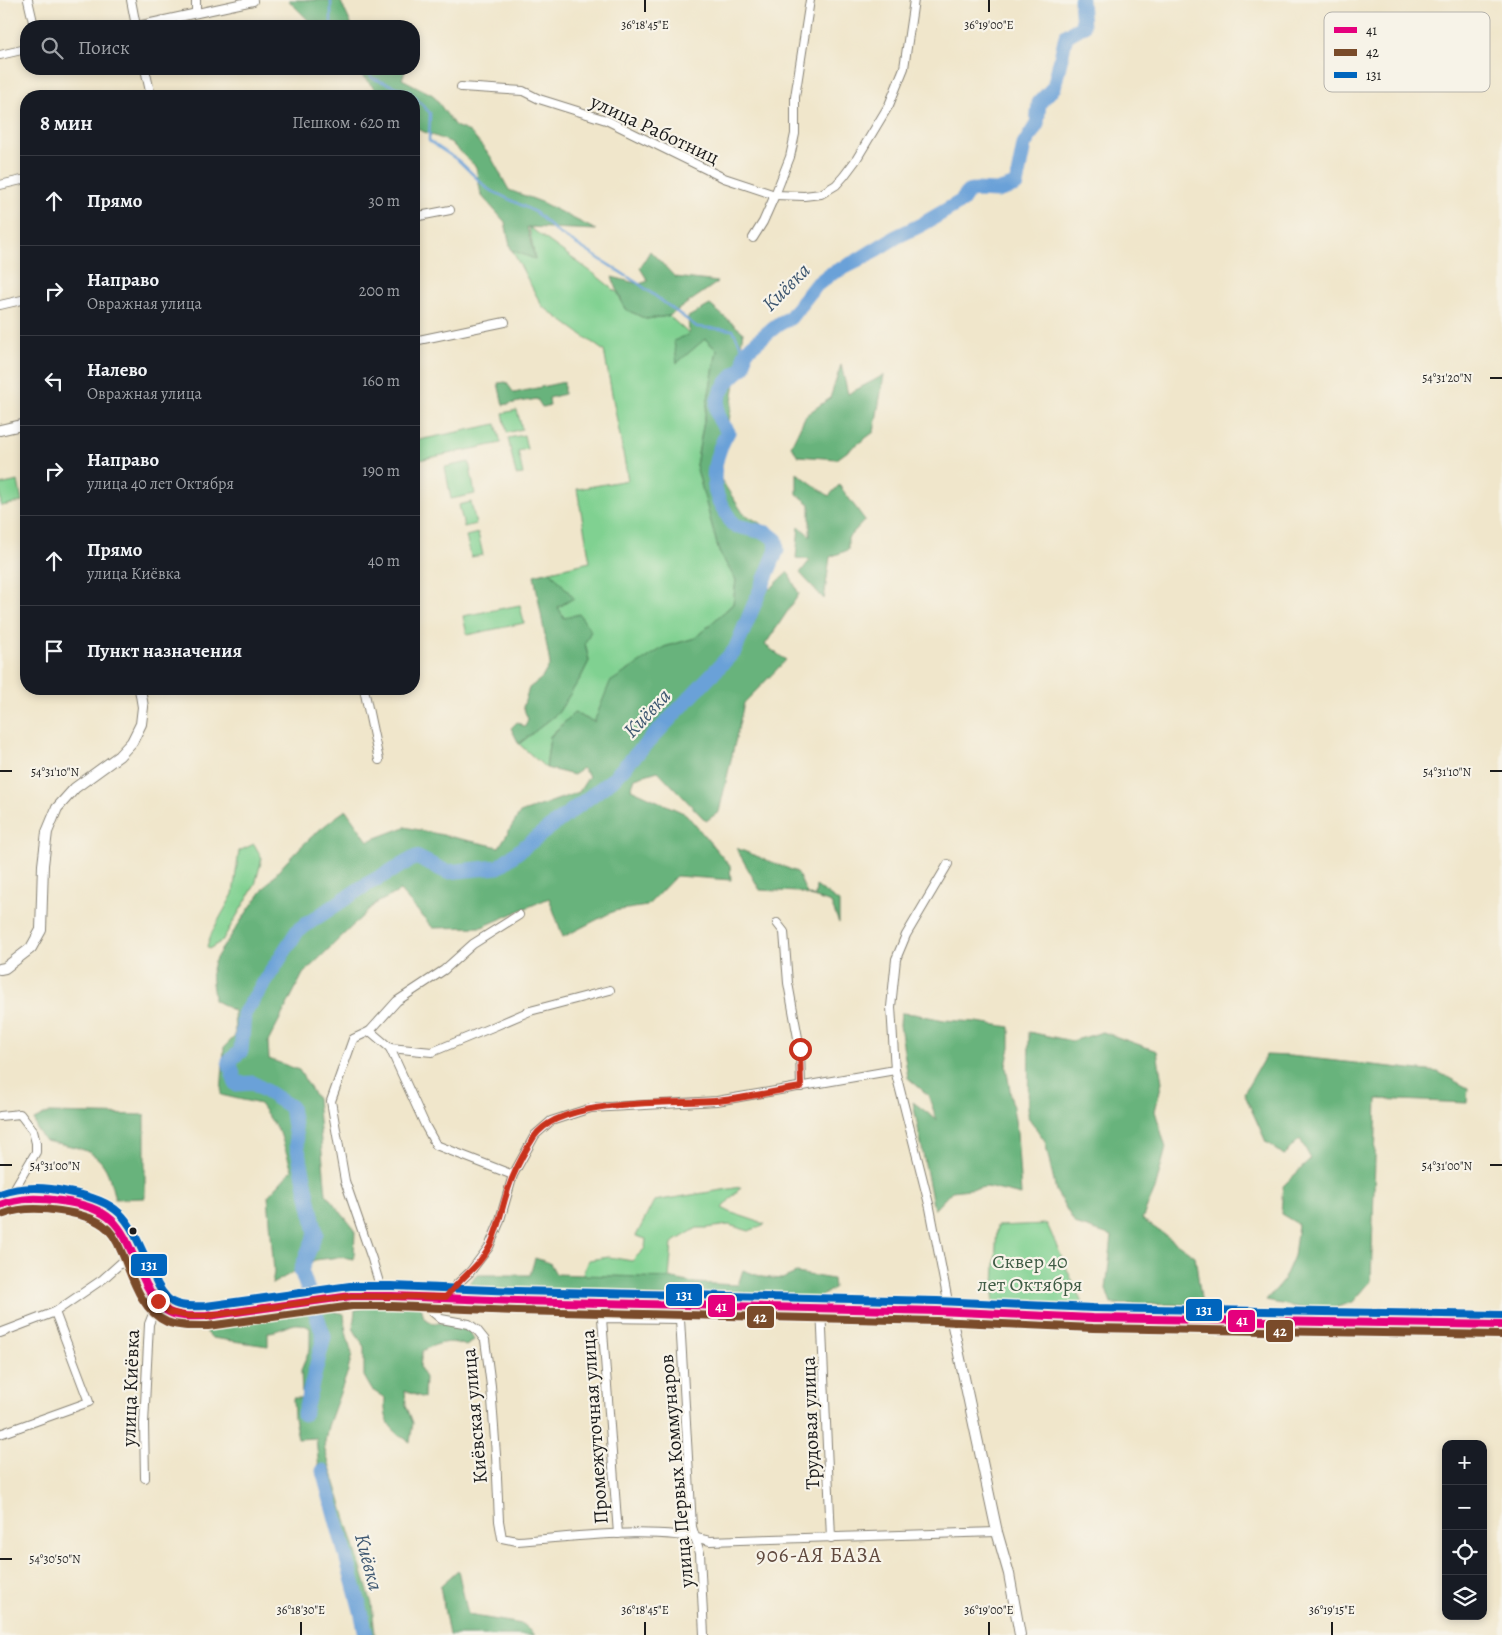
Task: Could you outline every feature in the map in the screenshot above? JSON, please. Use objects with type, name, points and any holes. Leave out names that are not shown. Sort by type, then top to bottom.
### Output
[{"type":"main road","points":[[0,430],[20,425]]},
{"type":"main road","points":[[0,969],[5,968],[31,948],[41,930],[47,832],[58,808],[75,788],[113,761],[132,742],[141,724],[144,707],[141,695]]},
{"type":"main road","points":[[0,1205],[15,1200],[65,1201],[97,1210],[110,1218],[124,1235],[147,1285],[158,1301],[169,1312],[187,1316],[207,1316],[342,1298],[428,1296],[1112,1318],[1502,1325]]},
{"type":"main road","points":[[950,1312],[997,1532],[1009,1574],[1020,1635]]},
{"type":"street","points":[[28,0],[33,20]]},
{"type":"street","points":[[130,0],[135,20]]},
{"type":"street","points":[[196,0],[196,14]]},
{"type":"street","points":[[753,238],[763,222],[790,158],[795,134],[795,97],[810,0]]},
{"type":"street","name":"улица Работниц","points":[[462,87],[523,91],[539,99],[606,120],[724,178],[775,195],[804,196],[821,194],[836,185],[856,160],[889,105],[904,68],[914,0]]},
{"type":"street","points":[[166,20],[253,1]]},
{"type":"street","points":[[0,55],[20,50]]},
{"type":"street","points":[[146,75],[150,90]]},
{"type":"street","points":[[0,185],[20,180]]},
{"type":"street","points":[[420,216],[450,210]]},
{"type":"street","points":[[0,305],[20,300]]},
{"type":"street","points":[[420,340],[505,322]]},
{"type":"street","points":[[365,695],[379,760]]},
{"type":"street","points":[[948,864],[906,935],[896,959],[891,1007],[896,1070],[930,1208],[950,1312]]},
{"type":"street","points":[[378,1296],[380,1286],[345,1181],[332,1101],[353,1039],[370,1031],[397,1001],[444,970],[473,944],[519,915]]},
{"type":"street","points":[[777,923],[784,932],[788,983],[800,1049],[801,1087]]},
{"type":"street","points":[[390,1048],[432,1052],[530,1011],[610,990]]},
{"type":"street","points":[[370,1031],[390,1048],[436,1145],[513,1174]]},
{"type":"street","points":[[446,1297],[470,1272],[489,1247],[499,1223],[513,1174],[535,1135],[551,1121],[571,1114],[600,1108],[717,1101],[896,1070]]},
{"type":"street","points":[[0,1116],[20,1114],[33,1131],[36,1144],[36,1152],[16,1186],[15,1200]]},
{"type":"street","points":[[0,1333],[55,1312],[103,1279],[132,1253]]},
{"type":"street","name":"Киёвская улица","points":[[428,1296],[429,1309],[441,1318],[470,1324],[485,1340],[491,1386],[499,1521],[502,1538],[517,1540],[618,1534]]},
{"type":"street","name":"улица Киёвка","points":[[144,1478],[144,1424],[149,1324],[158,1301]]},
{"type":"street","name":"улица Первых Коммунаров","points":[[678,1305],[692,1527],[700,1553],[704,1635]]},
{"type":"street","name":"Трудовая улица","points":[[821,1308],[831,1538]]},
{"type":"street","points":[[0,1434],[88,1402],[55,1312]]},
{"type":"street","name":"Промежуточная улица","points":[[618,1534],[602,1318],[680,1319]]},
{"type":"street","points":[[618,1534],[682,1535],[710,1541],[997,1532]]},
{"type":"green space","points":[[288,0],[340,0],[349,20],[308,20]]},
{"type":"green space","points":[[361,75],[404,75],[402,79],[433,95],[455,126],[470,132],[491,157],[509,190],[539,201],[596,230],[527,227],[535,259],[511,250],[505,222],[481,195],[476,167],[450,142],[420,130],[420,90],[376,90]]},
{"type":"green space","points":[[529,227],[618,293],[625,309],[646,319],[669,316],[689,334],[705,339],[717,350],[696,465],[719,552],[736,580],[733,604],[695,638],[664,647],[594,722],[574,713],[550,736],[546,768],[519,744],[558,713],[589,661],[585,643],[558,608],[573,598],[550,571],[590,562],[577,489],[628,480],[604,351],[542,306],[512,250],[535,259]]},
{"type":"green space","points":[[650,251],[675,277],[718,282],[669,316],[646,319],[625,309],[612,277],[639,284],[648,281],[640,268]]},
{"type":"green space","points":[[710,305],[743,332],[720,478],[743,513],[778,534],[762,585],[770,589],[788,572],[799,594],[765,645],[786,660],[744,703],[719,812],[706,821],[658,771],[635,778],[631,789],[686,814],[730,866],[731,880],[676,876],[647,906],[614,911],[563,937],[549,898],[482,927],[433,928],[400,891],[375,904],[303,974],[268,1042],[269,1059],[299,1070],[317,1099],[326,1194],[355,1230],[354,1259],[340,1257],[315,1260],[272,1284],[274,1272],[268,1196],[292,1170],[280,1133],[260,1104],[221,1095],[224,1047],[235,1036],[234,1011],[214,1000],[213,965],[268,883],[312,836],[346,810],[368,841],[405,827],[499,847],[520,813],[579,792],[589,776],[582,768],[574,775],[546,768],[550,737],[574,713],[594,722],[610,682],[664,647],[695,638],[733,604],[736,580],[719,552],[696,465],[717,350],[705,339],[677,363],[674,341],[689,334],[688,317]]},
{"type":"green space","points":[[841,365],[848,394],[884,375],[874,432],[837,459],[798,456],[791,446],[806,415],[830,398]]},
{"type":"green space","points":[[506,382],[514,393],[564,382],[564,394],[549,398],[550,406],[542,407],[537,399],[503,405],[498,383]]},
{"type":"green space","points":[[517,410],[522,429],[507,433],[503,413]]},
{"type":"green space","points":[[496,424],[501,443],[420,460],[420,440]]},
{"type":"green space","points":[[524,435],[527,449],[518,451],[523,474],[516,475],[508,438]]},
{"type":"green space","points":[[469,462],[475,494],[451,499],[445,467]]},
{"type":"green space","points":[[797,473],[829,496],[839,485],[865,520],[848,538],[848,550],[830,557],[824,599],[800,573],[810,560],[796,558],[799,526],[810,536],[810,504],[797,494]]},
{"type":"green space","points":[[18,481],[20,502],[1,506],[0,485]]},
{"type":"green space","points":[[471,502],[476,524],[464,527],[459,505]]},
{"type":"green space","points":[[478,533],[483,555],[471,557],[466,536]]},
{"type":"green space","points":[[550,571],[574,598],[558,607],[564,618],[579,614],[591,631],[585,643],[589,661],[558,713],[519,744],[511,728],[517,722],[525,727],[528,719],[523,707],[529,688],[542,678],[550,664],[534,575]]},
{"type":"green space","points":[[520,605],[524,623],[467,635],[463,616]]},
{"type":"green space","points":[[254,844],[262,858],[255,885],[222,941],[209,949],[207,946],[212,932],[233,894],[239,851]]},
{"type":"green space","points":[[736,848],[797,872],[807,894],[815,897],[816,886],[839,902],[839,923],[831,903],[798,892],[760,890]]},
{"type":"green space","points":[[901,1013],[1010,1027],[1010,1047],[1006,1066],[1017,1132],[1021,1195],[987,1187],[952,1191],[934,1210],[913,1102],[937,1120],[928,1095],[908,1078],[900,1025]]},
{"type":"green space","points":[[1029,1032],[1072,1041],[1103,1032],[1157,1051],[1162,1082],[1155,1111],[1166,1148],[1155,1189],[1142,1219],[1195,1256],[1202,1305],[1111,1304],[1106,1289],[1112,1236],[1075,1224],[1056,1191],[1045,1141],[1028,1117]]},
{"type":"green space","points":[[1266,1055],[1438,1072],[1468,1088],[1467,1103],[1377,1099],[1371,1281],[1353,1302],[1322,1312],[1266,1301],[1283,1281],[1294,1256],[1298,1224],[1281,1214],[1283,1186],[1311,1159],[1300,1139],[1284,1155],[1266,1142],[1244,1093]]},
{"type":"green space","points":[[48,1113],[145,1115],[145,1198],[115,1199],[104,1166],[93,1155],[78,1148],[45,1141],[37,1130],[34,1120]]},
{"type":"green space","points":[[741,1187],[722,1208],[765,1224],[749,1231],[729,1225],[697,1228],[672,1243],[669,1278],[582,1276],[588,1260],[609,1257],[632,1261],[645,1248],[646,1239],[636,1236],[654,1201]]},
{"type":"green space","name":"Сквер 40 лет Октября","points":[[1047,1224],[1085,1310],[993,1306],[997,1226]]},
{"type":"green space","points":[[535,1258],[550,1263],[556,1274],[669,1278],[693,1283],[738,1285],[743,1270],[762,1277],[782,1279],[796,1273],[833,1279],[834,1288],[816,1300],[460,1293],[477,1275],[530,1275]]},
{"type":"green space","points":[[393,1302],[421,1306],[424,1318],[433,1323],[443,1323],[470,1331],[474,1340],[466,1346],[449,1342],[422,1351],[420,1367],[425,1378],[424,1398],[405,1391],[406,1405],[413,1423],[410,1442],[397,1433],[389,1424],[385,1398],[372,1390],[364,1376],[364,1347],[353,1328],[355,1310]]},
{"type":"green space","points":[[319,1307],[344,1314],[346,1332],[352,1354],[348,1371],[328,1426],[324,1447],[372,1604],[375,1635],[359,1635],[356,1612],[320,1481],[316,1438],[298,1439],[293,1398],[302,1398],[301,1370],[310,1349],[310,1328],[304,1325],[293,1324],[268,1332],[268,1346],[212,1338],[206,1332],[227,1322]]},
{"type":"green space","points":[[458,1570],[468,1615],[522,1624],[535,1635],[449,1635],[440,1586]]},
{"type":"waterway","points":[[331,0],[331,20]]},
{"type":"waterway","name":"Киёвка","points":[[304,1414],[324,1337],[301,1270],[316,1233],[297,1145],[291,1107],[253,1083],[236,1084],[229,1061],[241,1051],[244,1014],[298,930],[364,886],[416,857],[447,872],[498,867],[612,780],[735,650],[777,550],[776,540],[767,533],[733,525],[719,501],[714,483],[715,465],[720,448],[728,432],[720,420],[717,411],[717,403],[722,389],[744,367],[747,350],[777,325],[790,318],[815,286],[829,275],[962,201],[968,192],[975,190],[997,191],[1016,185],[1024,145],[1037,124],[1039,103],[1054,87],[1066,36],[1083,26],[1081,0]]},
{"type":"waterway","points":[[370,75],[372,78],[405,90]]},
{"type":"waterway","points":[[420,102],[430,113],[429,141],[459,161],[488,189],[535,212],[557,232],[639,284],[697,327],[733,330],[745,354]]},
{"type":"waterway","name":"Киёвка","points":[[323,1471],[366,1635]]},
{"type":"transit line","name":"131","points":[[0,1194],[8,1191],[43,1188],[60,1190],[104,1202],[124,1218],[132,1229],[156,1282],[163,1293],[172,1302],[185,1306],[206,1306],[350,1286],[392,1286],[517,1291],[937,1301],[1093,1308],[1502,1315]]},
{"type":"transit line","name":"41","points":[[0,1205],[23,1199],[45,1199],[82,1205],[110,1218],[126,1239],[147,1286],[156,1300],[169,1312],[183,1316],[207,1316],[351,1296],[392,1296],[517,1301],[937,1311],[1093,1318],[1502,1325]]},
{"type":"transit line","name":"42","points":[[4,1214],[25,1209],[46,1209],[77,1214],[98,1222],[109,1230],[114,1237],[138,1292],[150,1310],[167,1322],[182,1325],[208,1326],[352,1306],[392,1306],[517,1311],[937,1321],[1093,1328],[1502,1335]]},
{"type":"district","name":"906-АЯ БАЗА","points":[[819,1555]]},
{"type":"route","points":[[158,1301],[169,1312],[187,1316],[207,1316],[351,1296],[446,1297],[470,1272],[489,1247],[499,1223],[513,1174],[535,1135],[551,1121],[591,1108],[717,1101],[801,1087],[800,1049]]}]
